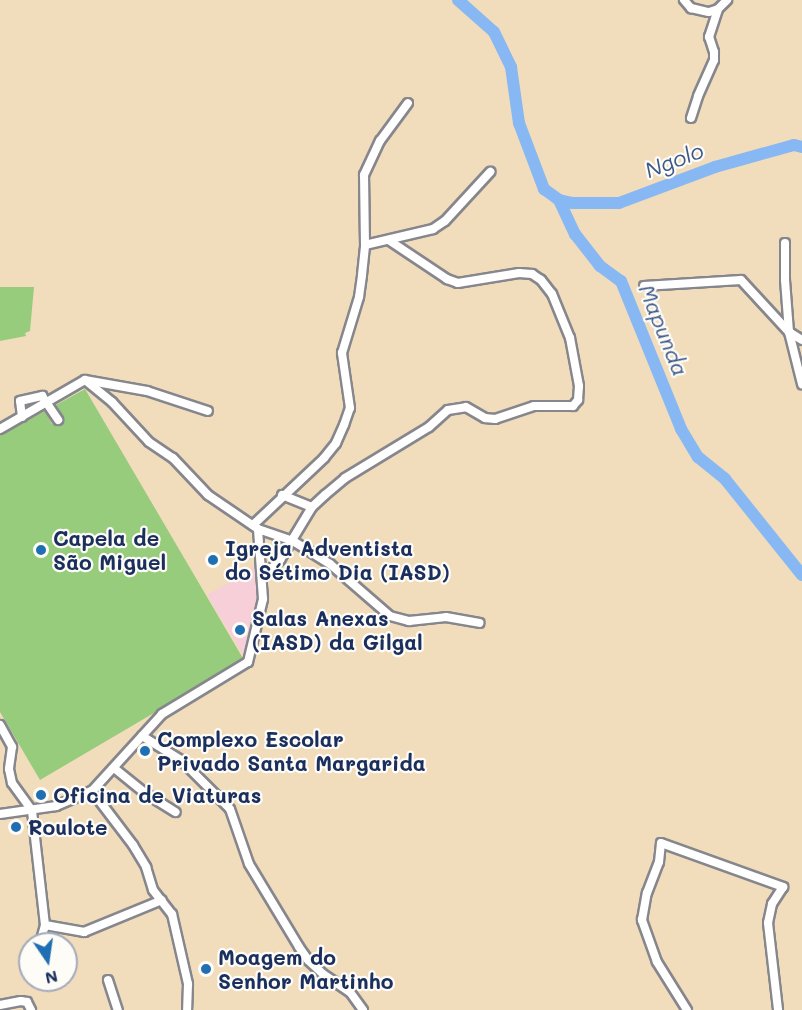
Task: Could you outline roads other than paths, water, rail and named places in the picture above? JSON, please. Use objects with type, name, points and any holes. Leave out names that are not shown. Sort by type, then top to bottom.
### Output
[{"type":"street","points":[[684,0],[690,8],[699,11],[718,9]]},
{"type":"street","points":[[691,118],[714,60],[709,37],[718,9],[727,0]]},
{"type":"street","points":[[255,527],[282,495],[324,458],[336,443],[350,408],[342,353],[359,297],[365,245],[364,176],[380,141],[408,103]]},
{"type":"street","points":[[365,245],[433,229],[445,221],[490,172]]},
{"type":"street","points":[[264,576],[293,541],[312,507],[345,478],[429,427],[448,410],[458,406],[466,407],[485,418],[495,419],[534,406],[573,406],[578,400],[579,386],[570,338],[552,294],[541,280],[532,274],[519,273],[458,283],[447,279],[390,240]]},
{"type":"street","points":[[785,243],[789,332],[802,384]]},
{"type":"street","points":[[644,286],[741,280],[789,332],[802,340]]},
{"type":"street","points":[[85,380],[112,402],[149,442],[173,458],[208,495],[255,527],[293,541],[330,564],[390,616],[409,621],[446,617],[478,623]]},
{"type":"street","points":[[0,429],[85,380],[147,391],[208,411]]},
{"type":"street","points":[[22,417],[19,405],[23,398],[42,396],[58,420]]},
{"type":"street","points":[[282,495],[312,507]]},
{"type":"street","points":[[0,814],[56,806],[92,791],[162,714],[248,662],[263,599],[264,576],[255,527]]},
{"type":"street","points":[[0,725],[12,747],[9,769],[12,783],[32,811],[45,925],[43,932]]},
{"type":"street","points":[[142,736],[181,760],[230,809],[249,864],[299,947],[308,960],[323,974],[350,992],[363,1010]]},
{"type":"street","points":[[114,768],[145,793],[176,812]]},
{"type":"street","points":[[92,791],[133,845],[146,867],[153,890],[172,914],[181,948],[189,998],[187,1010]]},
{"type":"street","points":[[687,1010],[657,962],[642,920],[647,893],[659,862],[661,843],[783,887],[772,904],[768,923],[778,1010]]},
{"type":"street","points":[[45,925],[84,932],[162,900]]},
{"type":"street","points":[[108,980],[118,1010]]},
{"type":"street","points":[[0,1005],[21,1001],[27,1002],[31,1010]]},
{"type":"waterway","name":"Mapunda","points":[[458,0],[494,32],[511,67],[519,123],[544,189],[559,200],[575,234],[600,266],[621,281],[681,429],[698,457],[725,479],[802,575]]},
{"type":"waterway","name":"Ngolo","points":[[559,200],[572,203],[619,203],[715,167],[794,145],[802,147]]},
{"type":"place","name":"Capela de São Miguel","points":[[41,550]]},
{"type":"place","name":"Igreja Adventista do Sétimo Dia (IASD)","points":[[213,560]]},
{"type":"place","name":"Salas Anexas (IASD) da Gilgal","points":[[240,630]]},
{"type":"place","name":"Complexo Escolar Privado Santa Margarida","points":[[145,751]]},
{"type":"place","name":"Oficina de Viaturas","points":[[41,795]]},
{"type":"place","name":"Roulote","points":[[16,827]]},
{"type":"place","name":"Moagem do Senhor Martinho","points":[[206,969]]}]
